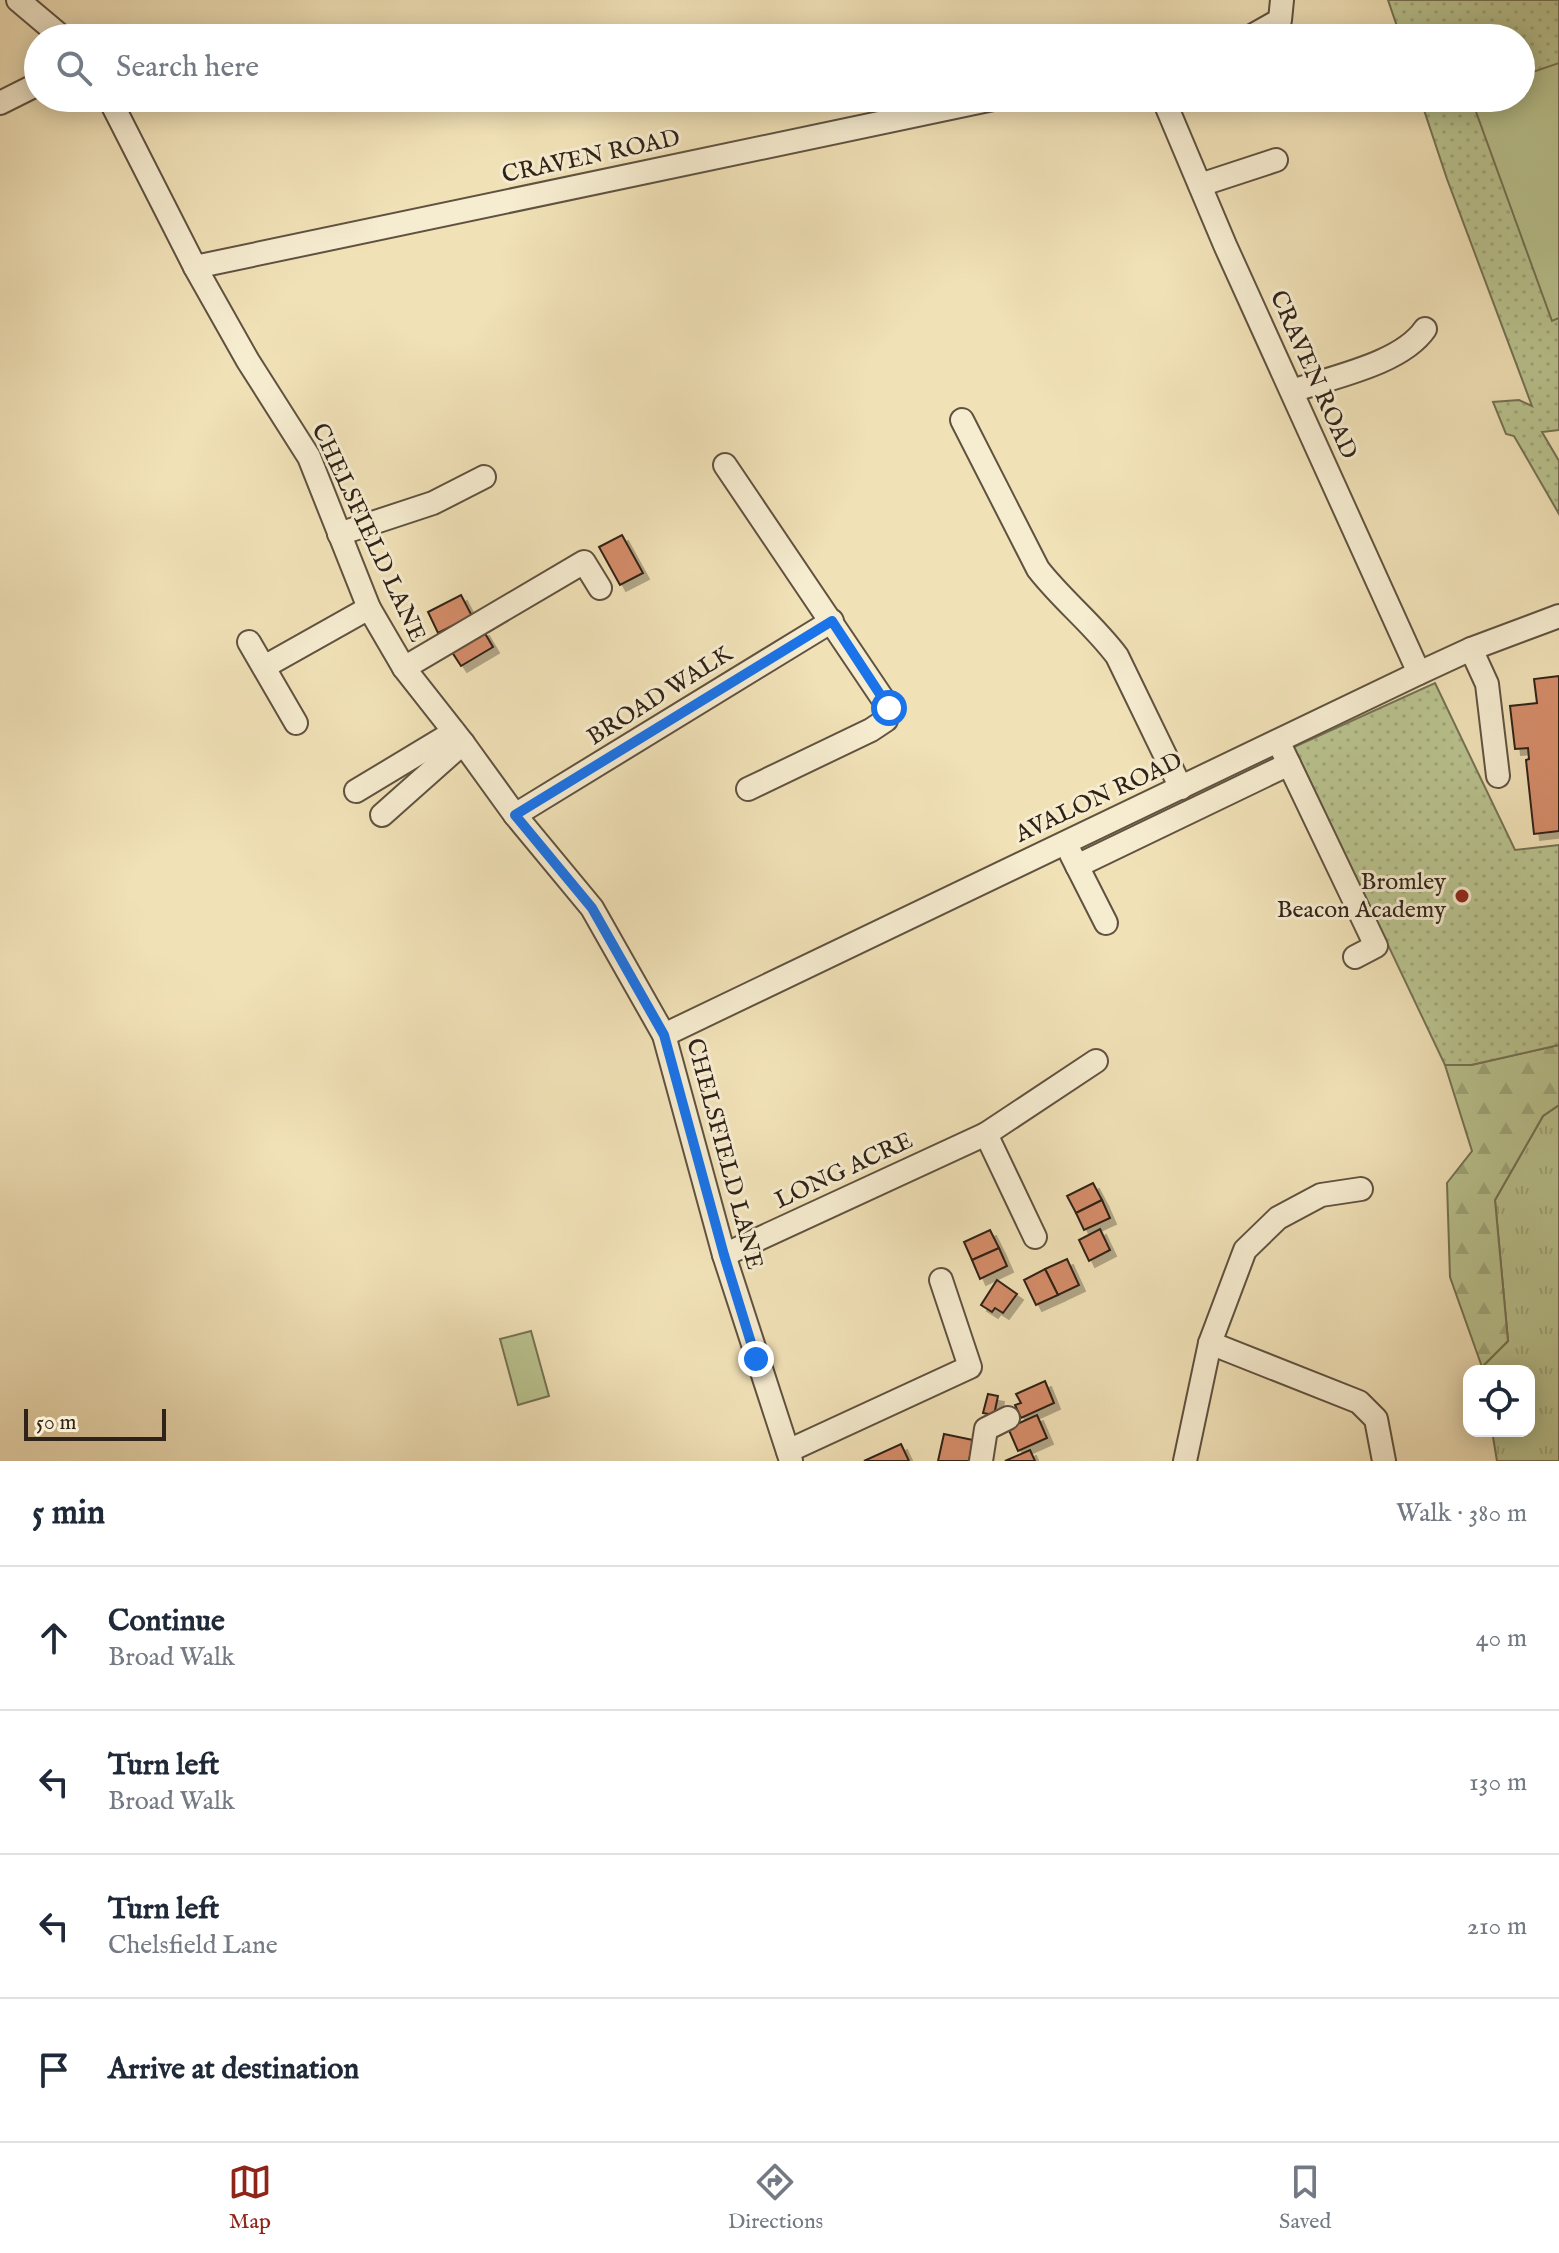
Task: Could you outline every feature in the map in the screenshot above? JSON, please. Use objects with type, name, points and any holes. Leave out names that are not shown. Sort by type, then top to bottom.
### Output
[{"type":"street","points":[[18,0],[46,24]]},
{"type":"street","points":[[1273,24],[1280,20],[1282,0]]},
{"type":"street","points":[[0,103],[24,91]]},
{"type":"street","name":"CHELSFIELD LANE","points":[[116,112],[195,267],[248,361],[309,457],[369,608],[404,668],[515,815],[592,908],[664,1035],[724,1255],[790,1456]]},
{"type":"street","name":"CRAVEN ROAD","points":[[195,267],[931,112]]},
{"type":"street","name":"CRAVEN ROAD","points":[[1169,112],[1419,673]]},
{"type":"street","points":[[1200,185],[1276,160]]},
{"type":"street","points":[[1292,391],[1393,357],[1417,340],[1425,329]]},
{"type":"street","points":[[962,420],[1038,569],[1055,591],[1106,640],[1117,656],[1181,788]]},
{"type":"street","points":[[725,465],[889,708],[886,720],[871,730],[748,789]]},
{"type":"street","points":[[339,534],[433,503],[484,477]]},
{"type":"street","points":[[404,668],[584,562],[600,588]]},
{"type":"street","points":[[264,667],[369,608]]},
{"type":"street","name":"AVALON ROAD","points":[[664,1035],[1419,673],[1471,649],[1559,616]]},
{"type":"street","name":"BROAD WALK","points":[[515,815],[832,621]]},
{"type":"street","points":[[249,642],[296,723]]},
{"type":"street","points":[[1471,649],[1487,684],[1498,776]]},
{"type":"street","points":[[356,791],[459,737]]},
{"type":"street","points":[[382,815],[459,737]]},
{"type":"street","points":[[1278,741],[1376,946],[1355,957]]},
{"type":"street","points":[[1077,866],[1289,764]]},
{"type":"street","points":[[1065,842],[1106,923]]},
{"type":"street","name":"LONG ACRE","points":[[724,1255],[986,1134],[1096,1061]]},
{"type":"street","points":[[986,1134],[1035,1237]]},
{"type":"street","points":[[1185,1461],[1210,1343],[1245,1250],[1278,1218],[1321,1195],[1361,1189]]},
{"type":"street","points":[[790,1456],[970,1367],[941,1280]]},
{"type":"street","points":[[1210,1343],[1359,1402],[1376,1419],[1384,1461]]},
{"type":"street","points":[[981,1461],[986,1429],[1008,1418]]},
{"type":"green space","points":[[1388,0],[1559,0],[1559,430],[1542,432],[1559,461],[1559,514],[1514,436],[1506,434],[1493,402],[1519,400],[1532,406],[1425,112],[1535,112],[1535,24],[1396,24]]},
{"type":"green space","points":[[1559,63],[1559,318],[1552,321],[1476,112],[1535,112],[1535,71]]},
{"type":"green space","name":"Bromley Beacon Academy","points":[[1435,683],[1515,850],[1559,845],[1559,1045],[1471,1065],[1445,1065],[1294,747]]},
{"type":"green space","points":[[1559,1045],[1559,1105],[1543,1116],[1495,1200],[1508,1341],[1484,1365],[1481,1365],[1450,1277],[1447,1183],[1472,1151],[1445,1065],[1471,1065]]},
{"type":"green space","points":[[1559,1105],[1559,1461],[1497,1461],[1493,1437],[1535,1437],[1535,1365],[1484,1365],[1508,1341],[1495,1200],[1543,1116]]},
{"type":"green space","points":[[531,1331],[549,1396],[518,1405],[500,1339]]},
{"type":"building","points":[[622,535],[643,573],[620,585],[599,547]]},
{"type":"building","points":[[461,595],[472,616],[438,633],[428,612]]},
{"type":"building","points":[[483,630],[493,647],[461,666],[450,649]]},
{"type":"building","points":[[1559,676],[1559,831],[1534,834],[1526,760],[1529,759],[1528,748],[1515,749],[1510,706],[1537,703],[1534,679]]},
{"type":"building","points":[[1093,1183],[1102,1200],[1076,1213],[1067,1196]]},
{"type":"building","points":[[1102,1200],[1110,1218],[1084,1230],[1076,1213]]},
{"type":"building","points":[[1100,1229],[1110,1250],[1089,1261],[1079,1240]]},
{"type":"building","points":[[990,1230],[999,1248],[972,1260],[964,1242]]},
{"type":"building","points":[[999,1248],[1007,1266],[980,1279],[972,1260]]},
{"type":"building","points":[[1067,1259],[1079,1285],[1058,1295],[1045,1269]]},
{"type":"building","points":[[1045,1269],[1058,1295],[1036,1305],[1024,1280]]},
{"type":"building","points":[[997,1280],[1017,1294],[1003,1313],[995,1308],[992,1312],[981,1305]]},
{"type":"building","points":[[1045,1381],[1054,1403],[1021,1418],[1015,1405],[1021,1403],[1016,1394]]},
{"type":"building","points":[[988,1394],[998,1396],[994,1415],[983,1413]]},
{"type":"building","points":[[1037,1415],[1047,1438],[1018,1451],[1008,1428]]},
{"type":"building","points":[[944,1434],[973,1440],[969,1461],[938,1461]]},
{"type":"building","points":[[901,1444],[909,1461],[864,1461]]},
{"type":"building","points":[[1030,1450],[1035,1461],[1005,1461]]},
{"type":"place","name":"Bromley Beacon Academy","points":[[1462,896]]},
{"type":"route","points":[[756,1359],[664,1035],[592,908],[515,815],[832,621],[889,708]]}]
